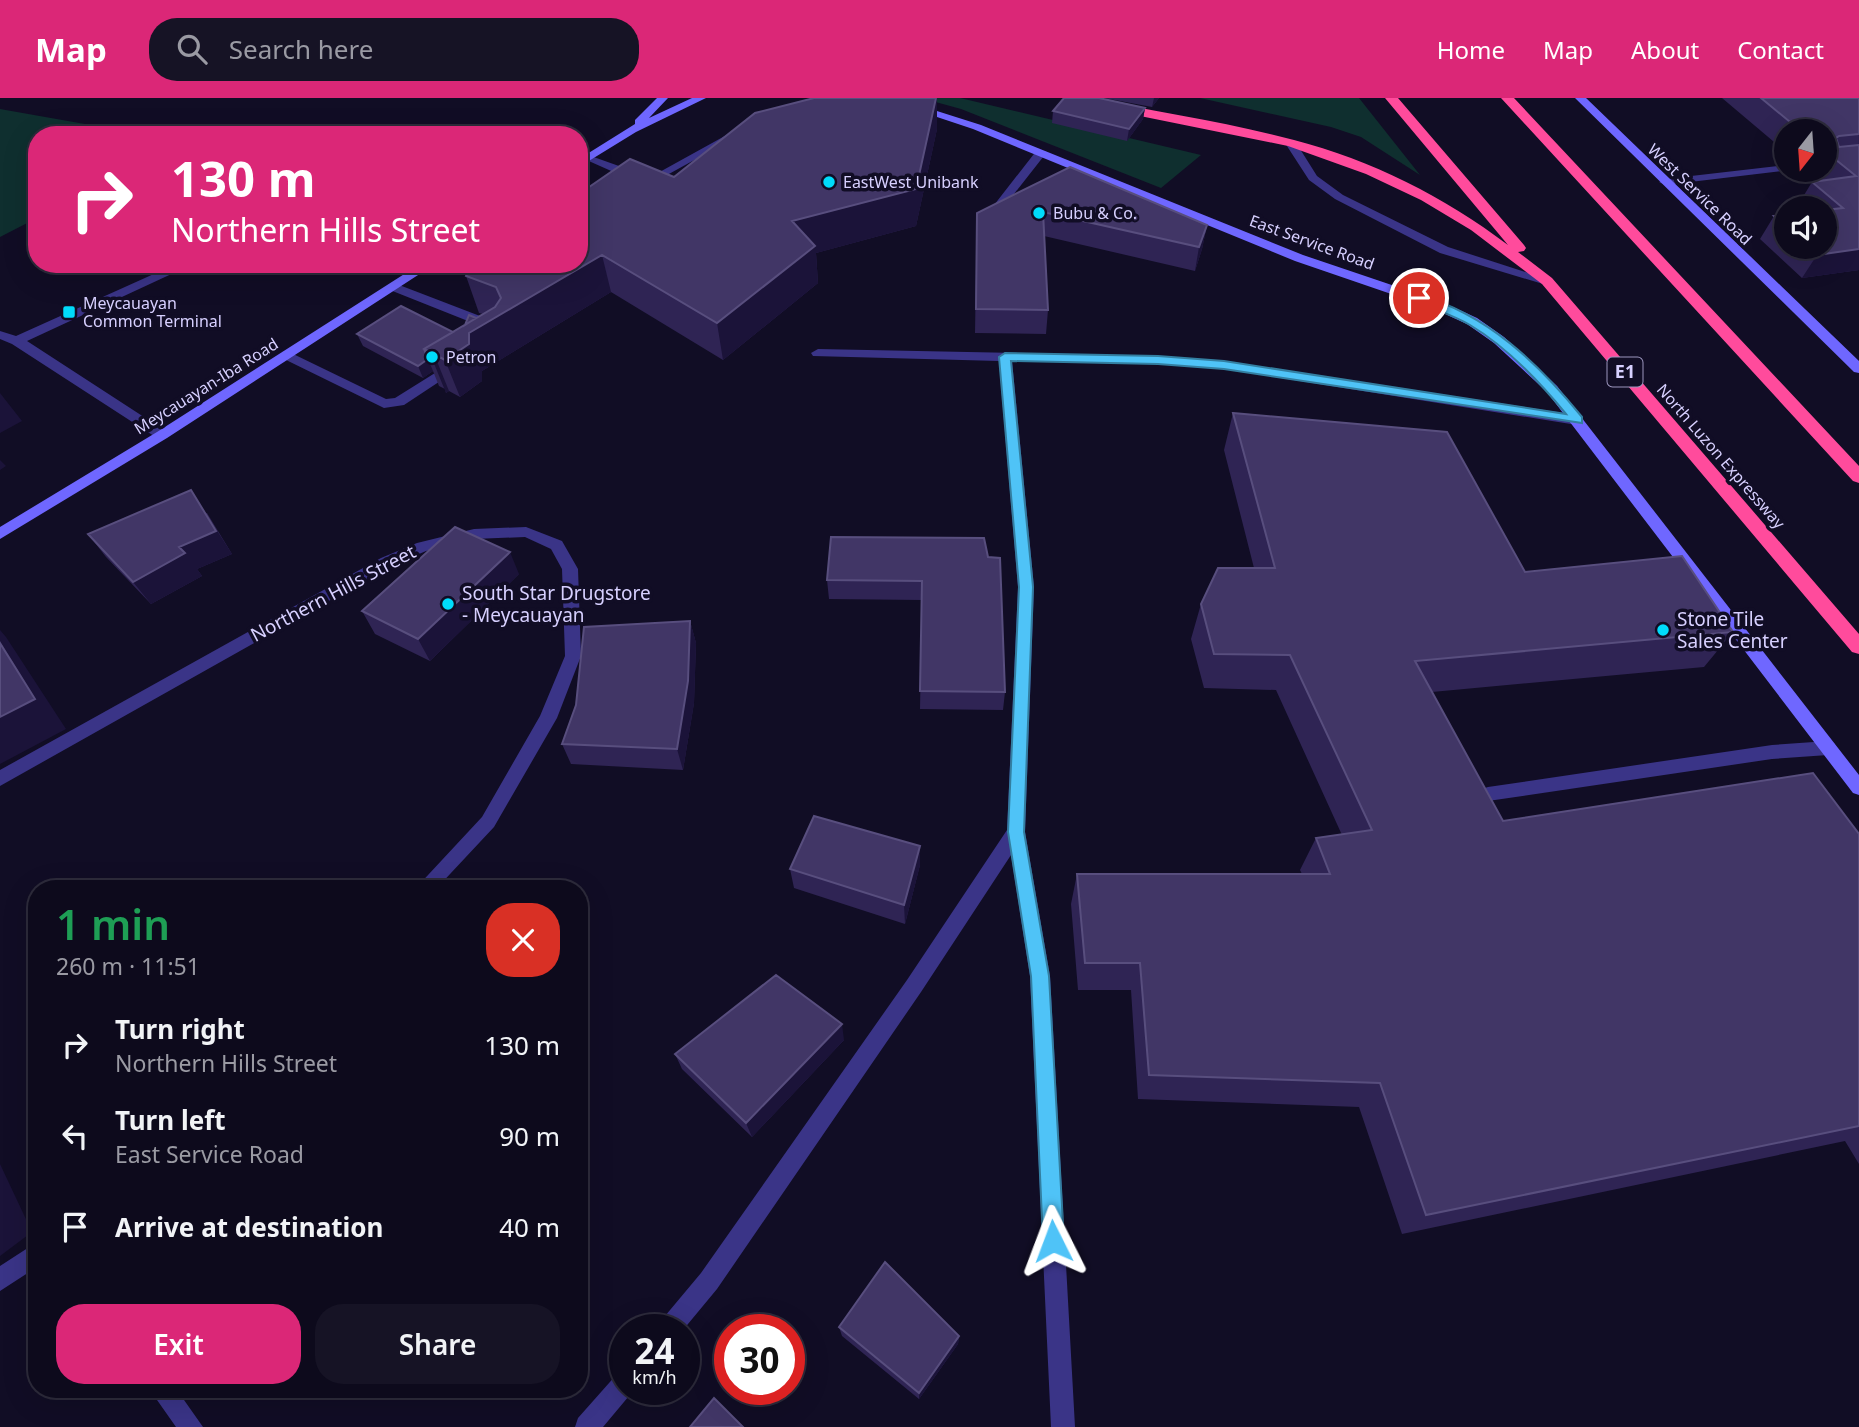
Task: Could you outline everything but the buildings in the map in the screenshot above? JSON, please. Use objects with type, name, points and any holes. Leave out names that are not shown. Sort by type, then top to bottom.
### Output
[{"type":"highway","points":[[1071,98],[1291,143],[1362,167],[1426,197],[1476,226],[1547,281]]},
{"type":"highway","points":[[1391,98],[1859,647]]},
{"type":"highway","points":[[1507,98],[1859,477]]},
{"type":"main road","points":[[632,130],[663,98]]},
{"type":"main road","points":[[588,158],[632,130],[701,98]]},
{"type":"main road","name":"East Service Road","points":[[885,98],[978,127],[1299,258],[1425,300],[1472,321],[1524,360],[1552,388],[1859,788]]},
{"type":"main road","name":"West Service Road","points":[[1580,98],[1859,369]]},
{"type":"main road","name":"Meycauayan-Iba Road","points":[[0,534],[162,435],[415,273]]},
{"type":"street","points":[[588,162],[645,178],[658,177],[737,132]]},
{"type":"street","points":[[1291,143],[1313,178],[1339,198],[1444,250],[1547,281]]},
{"type":"street","points":[[995,211],[1041,152]]},
{"type":"street","points":[[1665,182],[1774,169]]},
{"type":"street","points":[[17,341],[167,273]]},
{"type":"street","points":[[394,287],[501,329]]},
{"type":"street","points":[[0,335],[17,341],[162,435]]},
{"type":"street","points":[[818,353],[1158,360],[1224,365],[1577,420]]},
{"type":"street","points":[[287,355],[384,404],[399,402],[468,359]]},
{"type":"street","points":[[1005,357],[1026,587],[1016,832],[1040,976],[1063,1427]]},
{"type":"street","name":"Northern Hills Street","points":[[0,779],[386,562],[422,547],[474,534],[526,532],[557,545],[570,569],[573,656],[548,718],[488,822],[433,880]]},
{"type":"street","points":[[1488,794],[1773,752],[1828,748]]},
{"type":"street","points":[[681,1314],[717,1269],[914,986],[1016,832]]},
{"type":"street","points":[[0,1280],[28,1260]]},
{"type":"street","points":[[168,1398],[191,1427]]},
{"type":"street","points":[[587,1427],[609,1401]]},
{"type":"green space","points":[[921,98],[960,98],[1201,155],[1161,188],[961,109]]},
{"type":"green space","points":[[1200,98],[1359,98],[1420,175],[1361,137],[1331,127]]},
{"type":"green space","points":[[0,109],[96,126],[28,126],[28,223],[0,237]]},
{"type":"place","name":"EastWest Unibank","points":[[829,182]]},
{"type":"place","name":"Bubu & Co.","points":[[1039,213]]},
{"type":"place","name":"Meycauayan Common Terminal","points":[[69,312]]},
{"type":"place","name":"Petron","points":[[432,357]]},
{"type":"place","name":"South Star Drugstore - Meycauayan","points":[[448,604]]},
{"type":"place","name":"Stone Tile Sales Center","points":[[1663,630]]},
{"type":"route","points":[[1053,1241],[1040,976],[1016,832],[1026,587],[1005,357],[1158,360],[1224,365],[1577,420],[1552,388],[1499,340],[1472,321],[1419,298]]}]
